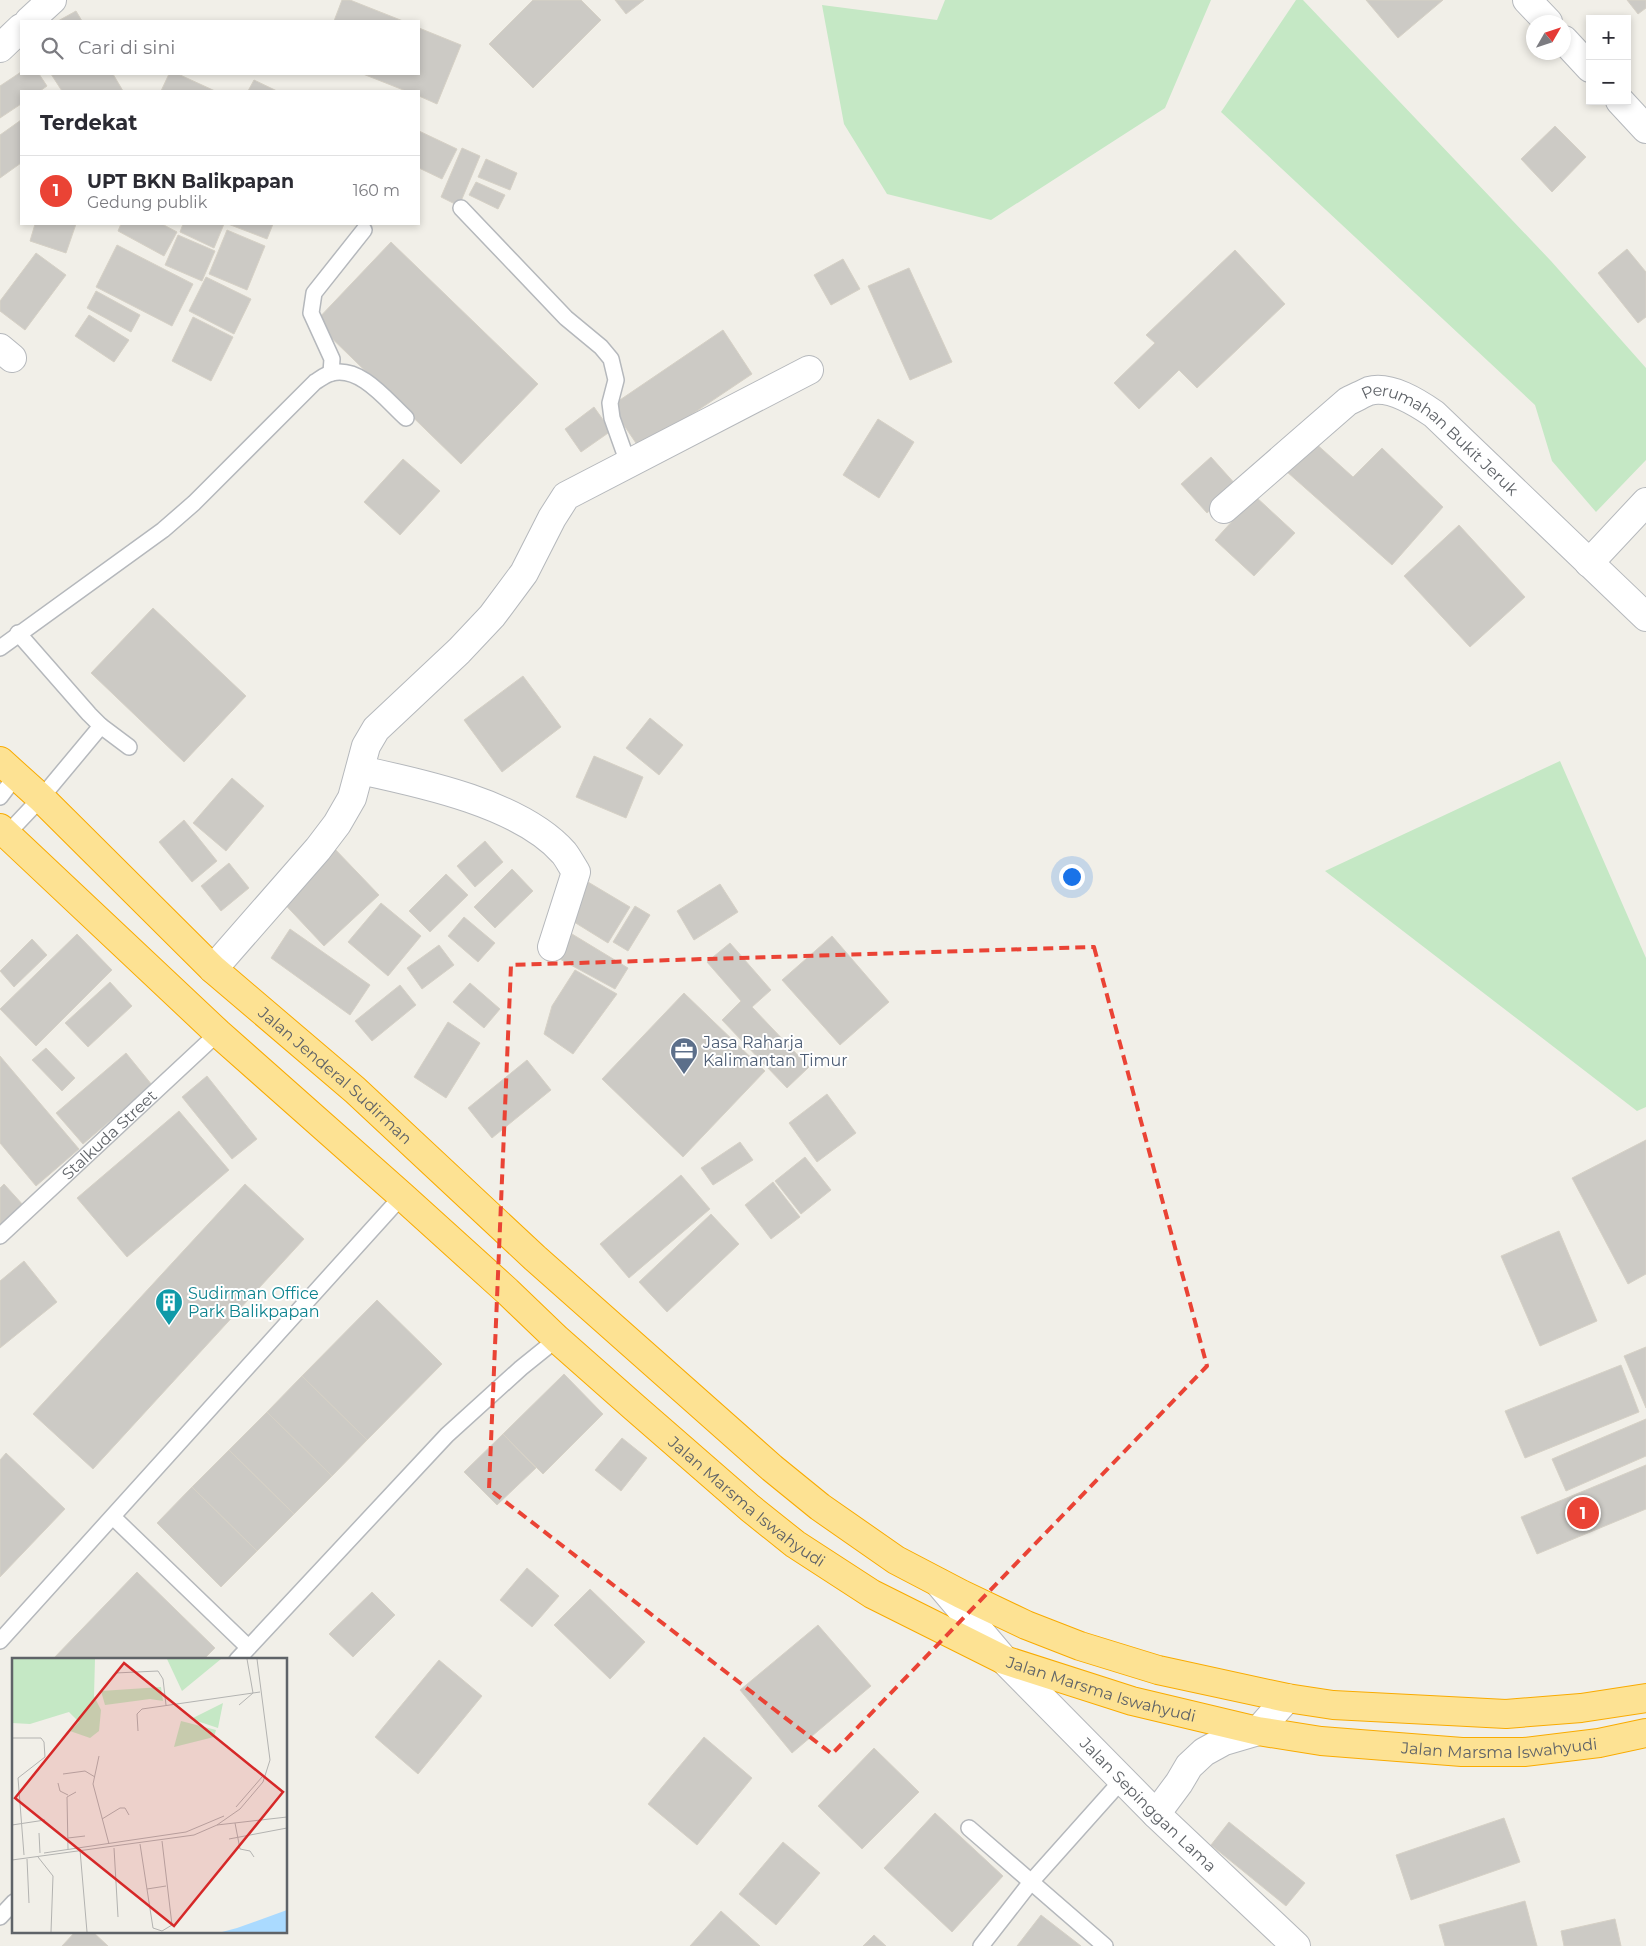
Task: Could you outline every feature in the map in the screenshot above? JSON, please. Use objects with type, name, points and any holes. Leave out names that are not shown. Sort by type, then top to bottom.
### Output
[{"type":"highway","name":"Jalan Jenderal Sudirman","points":[[5,778],[41,798],[213,969],[355,1090],[535,1258],[676,1383]]},
{"type":"highway","points":[[4,831],[218,1034],[402,1196],[557,1339]]},
{"type":"highway","name":"Jalan Marsma Iswahyudi","points":[[557,1339],[750,1508],[795,1544],[872,1594],[1004,1660],[1132,1702],[1258,1731],[1320,1741],[1480,1752],[1524,1752],[1599,1743],[1646,1734]]},
{"type":"highway","name":"Jalan Marsma Iswahyudi","points":[[676,1383],[772,1468],[820,1507],[896,1560],[1026,1625],[1080,1646],[1158,1670],[1287,1698],[1333,1705],[1506,1714],[1581,1708],[1646,1698]]},
{"type":"street","points":[[30,20],[52,0]]},
{"type":"street","points":[[1527,0],[1541,15]]},
{"type":"street","points":[[0,48],[20,29]]},
{"type":"street","points":[[1571,48],[1586,64]]},
{"type":"street","points":[[1624,105],[1646,129]]},
{"type":"street","points":[[213,969],[318,849],[337,824],[352,798],[366,746],[376,729],[459,651],[492,616],[524,573],[552,518],[566,496],[809,370]]},
{"type":"street","name":"Perumahan Bukit Jeruk","points":[[1224,509],[1348,401],[1371,390],[1394,392],[1416,402],[1434,414],[1646,617]]},
{"type":"street","points":[[1589,564],[1646,502]]},
{"type":"street","points":[[360,770],[411,781],[467,797],[517,819],[548,838],[564,854],[576,872],[552,947]]},
{"type":"street","name":"Jalan Sepinggan Lama","points":[[940,1583],[1004,1660],[1156,1814],[1296,1946]]},
{"type":"street","points":[[1156,1814],[1189,1766],[1204,1752],[1224,1741],[1258,1731],[1287,1698]]},
{"type":"lane","points":[[461,208],[566,318],[601,346],[611,359],[616,380],[610,403],[612,418],[628,463]]},
{"type":"lane","points":[[332,373],[332,359],[311,314],[314,293],[364,230]]},
{"type":"lane","points":[[0,648],[18,633],[163,530],[194,503],[315,382],[332,373],[353,374],[368,383],[406,418]]},
{"type":"lane","points":[[18,633],[101,726],[129,747]]},
{"type":"lane","points":[[4,831],[41,798],[101,726]]},
{"type":"lane","name":"Stalkuda Street","points":[[0,1236],[218,1034]]},
{"type":"lane","points":[[0,1641],[402,1196]]},
{"type":"lane","points":[[239,1658],[447,1435],[521,1368],[557,1339]]},
{"type":"lane","points":[[112,1517],[248,1648]]},
{"type":"lane","points":[[981,1946],[1031,1882],[1123,1780]]},
{"type":"lane","points":[[969,1828],[1105,1946]]},
{"type":"lane","points":[[0,1917],[12,1904]]},
{"type":"highlighted area","points":[[1094,947],[1207,1366],[832,1754],[489,1489],[511,965]]},
{"type":"green space","points":[[945,0],[1211,0],[1165,108],[991,220],[887,194],[844,124],[822,5],[937,20]]},
{"type":"green space","points":[[1296,0],[1303,0],[1551,261],[1646,368],[1646,460],[1596,512],[1552,461],[1535,405],[1221,112]]},
{"type":"green space","points":[[1560,761],[1646,958],[1646,1107],[1637,1111],[1325,871]]},
{"type":"building","points":[[342,0],[350,0],[400,20],[334,20]]},
{"type":"building","points":[[533,0],[581,0],[601,20],[533,88],[489,44]]},
{"type":"building","points":[[615,0],[644,0],[626,14]]},
{"type":"building","points":[[1366,0],[1443,0],[1398,38]]},
{"type":"building","points":[[1627,0],[1646,0],[1646,8],[1638,14]]},
{"type":"building","points":[[76,11],[81,20],[60,20]]},
{"type":"building","points":[[420,28],[461,45],[437,104],[420,96],[420,90],[403,90],[366,75],[420,75]]},
{"type":"building","points":[[20,73],[20,75],[40,75],[47,86],[41,90],[20,90],[20,105],[0,118],[0,86]]},
{"type":"building","points":[[52,75],[114,75],[122,90],[61,90]]},
{"type":"building","points":[[169,75],[180,75],[213,90],[161,90]]},
{"type":"building","points":[[254,80],[275,90],[249,90]]},
{"type":"building","points":[[20,121],[20,164],[0,178],[0,135]]},
{"type":"building","points":[[1555,126],[1586,157],[1552,192],[1521,159]]},
{"type":"building","points":[[420,131],[457,149],[442,179],[420,168]]},
{"type":"building","points":[[462,148],[480,156],[459,206],[441,197]]},
{"type":"building","points":[[486,159],[517,173],[510,190],[478,177]]},
{"type":"building","points":[[476,182],[505,195],[498,209],[469,195]]},
{"type":"building","points":[[35,225],[76,225],[66,253],[30,241]]},
{"type":"building","points":[[121,225],[164,225],[177,232],[164,256],[118,231]]},
{"type":"building","points":[[183,225],[224,225],[214,248],[180,232]]},
{"type":"building","points":[[231,225],[273,225],[267,239]]},
{"type":"building","points":[[227,230],[265,246],[247,290],[209,274]]},
{"type":"building","points":[[178,235],[215,251],[202,281],[165,265]]},
{"type":"building","points":[[391,242],[538,384],[461,464],[315,322]]},
{"type":"building","points":[[117,245],[193,284],[172,326],[96,287]]},
{"type":"building","points":[[1627,249],[1646,272],[1646,317],[1638,323],[1598,273]]},
{"type":"building","points":[[1235,250],[1285,304],[1197,388],[1179,370],[1139,409],[1114,383],[1155,343],[1146,335]]},
{"type":"building","points":[[36,253],[66,275],[25,330],[0,311],[0,301]]},
{"type":"building","points":[[843,259],[860,289],[831,305],[814,275]]},
{"type":"building","points":[[909,268],[952,362],[910,380],[868,286]]},
{"type":"building","points":[[206,277],[251,299],[234,334],[189,311]]},
{"type":"building","points":[[96,291],[140,315],[131,332],[87,308]]},
{"type":"building","points":[[89,315],[129,340],[114,362],[75,336]]},
{"type":"building","points":[[193,317],[233,337],[211,381],[172,361]]},
{"type":"building","points":[[723,330],[752,374],[640,449],[611,406]]},
{"type":"building","points":[[594,407],[611,431],[581,452],[565,429]]},
{"type":"building","points":[[878,419],[914,442],[879,498],[843,475]]},
{"type":"building","points":[[1313,441],[1353,477],[1382,448],[1443,507],[1392,565],[1286,471]]},
{"type":"building","points":[[1211,457],[1237,486],[1207,513],[1181,484]]},
{"type":"building","points":[[403,459],[440,491],[400,535],[364,502]]},
{"type":"building","points":[[1255,496],[1295,533],[1254,576],[1215,540]]},
{"type":"building","points":[[1459,525],[1525,597],[1470,647],[1404,576]]},
{"type":"building","points":[[153,608],[246,696],[184,762],[91,673]]},
{"type":"building","points":[[523,676],[561,727],[502,772],[464,720]]},
{"type":"building","points":[[650,718],[683,745],[659,775],[626,748]]},
{"type":"building","points":[[594,756],[643,777],[626,818],[576,797]]},
{"type":"building","points":[[232,778],[264,806],[226,851],[193,823]]},
{"type":"building","points":[[184,820],[217,861],[192,882],[159,842]]},
{"type":"building","points":[[485,841],[503,862],[475,887],[457,866]]},
{"type":"building","points":[[332,846],[379,895],[324,946],[278,897]]},
{"type":"building","points":[[229,863],[249,888],[221,911],[201,886]]},
{"type":"building","points":[[512,869],[533,891],[495,928],[474,907]]},
{"type":"building","points":[[446,874],[468,895],[430,932],[409,911]]},
{"type":"building","points":[[588,882],[630,907],[608,943],[566,917]]},
{"type":"building","points":[[720,884],[738,912],[694,940],[677,911]]},
{"type":"building","points":[[381,903],[421,936],[388,976],[348,942]]},
{"type":"building","points":[[635,906],[650,915],[628,951],[613,942]]},
{"type":"building","points":[[464,917],[495,943],[478,962],[448,936]]},
{"type":"building","points":[[290,929],[370,985],[350,1015],[271,958]]},
{"type":"building","points":[[77,934],[112,970],[36,1046],[0,1009]]},
{"type":"building","points":[[572,934],[628,968],[615,989],[558,958]]},
{"type":"building","points":[[832,936],[889,1002],[840,1045],[782,980]]},
{"type":"building","points":[[32,939],[47,955],[14,987],[0,971]]},
{"type":"building","points":[[730,943],[771,990],[752,1007],[809,1067],[787,1088],[722,1020],[741,1001],[707,962]]},
{"type":"building","points":[[439,945],[454,965],[422,989],[407,968]]},
{"type":"building","points":[[575,970],[617,994],[573,1054],[544,1034],[552,1006]]},
{"type":"building","points":[[110,982],[132,1006],[88,1047],[65,1023]]},
{"type":"building","points":[[470,983],[500,1009],[484,1028],[453,1002]]},
{"type":"building","points":[[400,985],[416,1005],[372,1041],[355,1021]]},
{"type":"building","name":"Jasa Raharja Kalimantan Timur","points":[[684,993],[765,1071],[683,1157],[602,1079]]},
{"type":"building","points":[[448,1022],[480,1043],[446,1098],[414,1077]]},
{"type":"building","points":[[46,1048],[75,1078],[62,1091],[32,1060]]},
{"type":"building","points":[[126,1053],[152,1085],[83,1144],[56,1113]]},
{"type":"building","points":[[0,1056],[79,1149],[36,1186],[0,1143]]},
{"type":"building","points":[[527,1060],[551,1090],[492,1138],[468,1108]]},
{"type":"building","points":[[207,1076],[257,1139],[232,1159],[182,1097]]},
{"type":"building","points":[[827,1094],[856,1133],[817,1162],[789,1123]]},
{"type":"building","points":[[179,1111],[229,1170],[127,1257],[77,1198]]},
{"type":"building","points":[[1646,1140],[1646,1274],[1628,1284],[1572,1178]]},
{"type":"building","points":[[740,1142],[753,1160],[713,1185],[701,1168]]},
{"type":"building","points":[[805,1157],[831,1190],[801,1214],[775,1181]]},
{"type":"building","points":[[681,1175],[710,1209],[629,1278],[600,1244]]},
{"type":"building","points":[[773,1182],[800,1217],[771,1239],[745,1205]]},
{"type":"building","points":[[4,1184],[24,1206],[0,1228],[0,1188]]},
{"type":"building","name":"Sudirman Office Park Balikpapan","points":[[245,1184],[304,1239],[93,1469],[33,1414]]},
{"type":"building","points":[[711,1214],[739,1244],[667,1312],[639,1282]]},
{"type":"building","points":[[1559,1231],[1597,1321],[1540,1346],[1501,1256]]},
{"type":"building","points":[[24,1261],[57,1302],[0,1348],[0,1281]]},
{"type":"building","points":[[377,1300],[442,1364],[367,1440],[302,1376]]},
{"type":"building","points":[[1646,1347],[1646,1408],[1624,1356]]},
{"type":"building","points":[[1621,1365],[1639,1412],[1525,1458],[1505,1411]]},
{"type":"building","points":[[564,1374],[603,1414],[543,1474],[503,1434]]},
{"type":"building","points":[[302,1376],[367,1440],[332,1476],[267,1412]]},
{"type":"building","points":[[267,1412],[332,1476],[294,1514],[229,1450]]},
{"type":"building","points":[[1646,1419],[1646,1456],[1566,1491],[1552,1459]]},
{"type":"building","points":[[503,1434],[536,1468],[497,1505],[464,1472]]},
{"type":"building","points":[[622,1438],[647,1458],[621,1491],[595,1470]]},
{"type":"building","points":[[229,1450],[294,1514],[257,1551],[192,1487]]},
{"type":"building","points":[[6,1453],[65,1509],[0,1577],[0,1460]]},
{"type":"building","points":[[1646,1465],[1646,1509],[1537,1554],[1521,1517]]},
{"type":"building","points":[[192,1487],[257,1551],[221,1587],[157,1523]]},
{"type":"building","points":[[527,1568],[559,1596],[532,1627],[500,1600]]},
{"type":"building","points":[[137,1572],[215,1648],[205,1658],[54,1658]]},
{"type":"building","points":[[590,1589],[645,1642],[610,1679],[554,1625]]},
{"type":"building","points":[[372,1592],[395,1615],[353,1657],[329,1634]]},
{"type":"building","points":[[818,1625],[871,1686],[792,1753],[740,1690]]},
{"type":"building","points":[[439,1660],[482,1696],[418,1774],[375,1737]]},
{"type":"building","points":[[704,1737],[752,1778],[697,1845],[648,1804]]},
{"type":"building","points":[[874,1748],[919,1792],[862,1849],[818,1806]]},
{"type":"building","points":[[935,1813],[1003,1876],[952,1932],[884,1868]]},
{"type":"building","points":[[1504,1818],[1520,1862],[1411,1900],[1396,1855]]},
{"type":"building","points":[[1229,1822],[1305,1883],[1286,1906],[1211,1845]]},
{"type":"building","points":[[783,1842],[820,1873],[776,1925],[739,1894]]},
{"type":"building","points":[[1525,1901],[1537,1946],[1445,1946],[1439,1925]]},
{"type":"building","points":[[721,1911],[760,1946],[690,1946]]},
{"type":"building","points":[[1041,1915],[1081,1946],[1017,1946]]},
{"type":"building","points":[[1615,1919],[1621,1946],[1564,1946],[1561,1931]]},
{"type":"building","points":[[73,1934],[95,1934],[108,1946],[62,1946]]},
{"type":"building","points":[[874,1935],[886,1946],[863,1946]]},
{"type":"place","name":"Jasa Raharja Kalimantan Timur","points":[[684,1075]]},
{"type":"place","name":"Sudirman Office Park Balikpapan","points":[[169,1326]]},
{"type":"place","name":"UPT BKN Balikpapan","points":[[1583,1513]]}]
